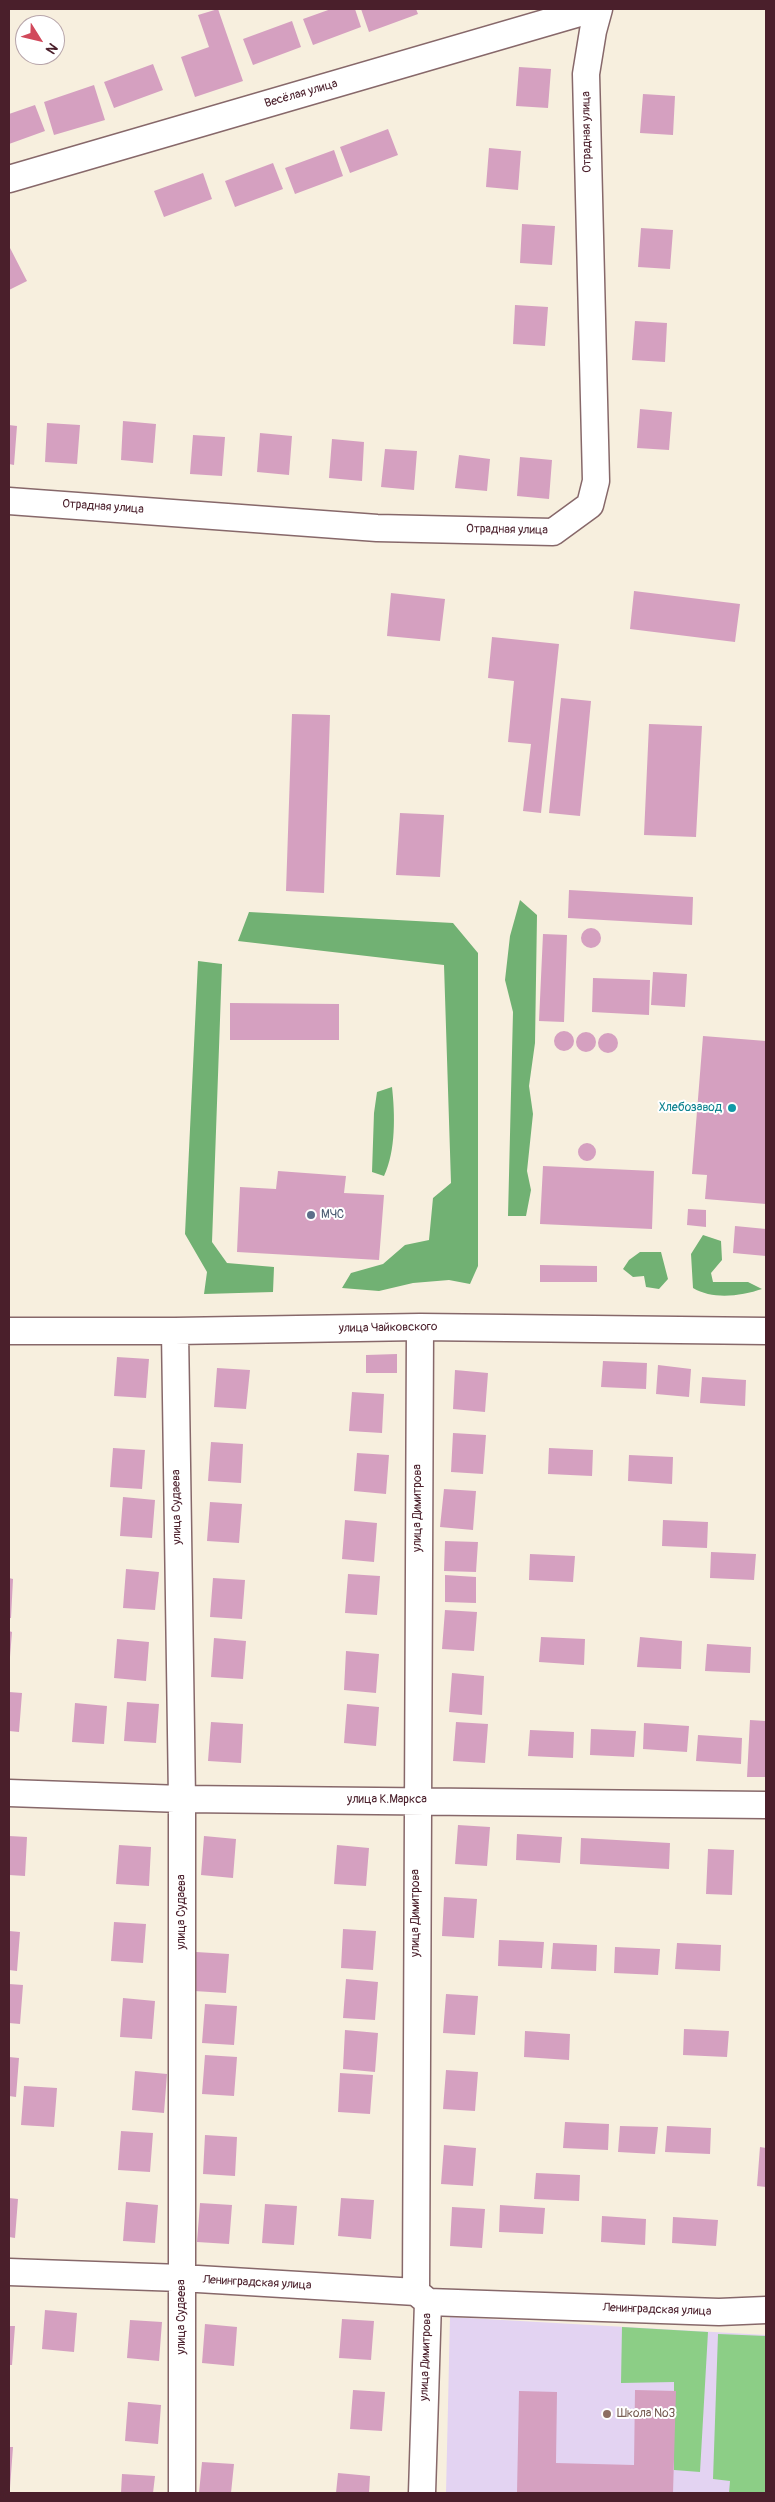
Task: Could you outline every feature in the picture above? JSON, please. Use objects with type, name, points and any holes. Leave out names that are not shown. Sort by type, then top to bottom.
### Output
[{"type":"street","name":"Весёлая улица","points":[[9,179],[593,9]]},
{"type":"street","name":"Отрадная улица","points":[[9,501],[377,528],[554,532],[590,505],[596,480],[586,74],[593,31],[599,9]]},
{"type":"street","name":"улица Чайковского","points":[[9,1331],[175,1331],[420,1327],[766,1331]]},
{"type":"street","name":"улица Димитрова","points":[[420,1327],[416,1800],[422,2297],[422,2493]]},
{"type":"street","name":"улица Судаева","points":[[175,1331],[182,1799],[182,2493]]},
{"type":"street","name":"улица К.Маркса","points":[[9,1793],[182,1799],[766,1805]]},
{"type":"street","name":"Ленинградская улица","points":[[9,2272],[181,2278],[422,2297],[719,2312],[766,2310]]},
{"type":"shaded area","name":"Школа №3","points":[[450,2317],[766,2335],[766,2493],[446,2493]]},
{"type":"green space","points":[[520,900],[537,915],[535,1043],[529,1086],[533,1114],[527,1171],[531,1190],[526,1216],[508,1216],[513,1012],[505,980],[510,936]]},
{"type":"green space","points":[[249,912],[453,923],[478,953],[478,1266],[470,1284],[449,1280],[413,1283],[379,1291],[342,1288],[351,1273],[383,1264],[405,1245],[429,1240],[433,1198],[451,1183],[444,965],[238,941]]},
{"type":"green space","points":[[198,961],[222,964],[212,1242],[227,1263],[274,1267],[273,1292],[204,1294],[207,1272],[185,1234]]},
{"type":"green space","points":[[392,1087],[394,1109],[393,1144],[384,1176],[372,1172],[374,1113],[377,1092]]},
{"type":"green space","points":[[703,1235],[721,1241],[722,1260],[711,1273],[713,1282],[748,1282],[762,1289],[727,1296],[709,1294],[693,1288],[691,1254]]},
{"type":"green space","points":[[640,1252],[661,1252],[668,1279],[659,1289],[646,1287],[644,1276],[633,1277],[623,1269],[629,1260]]},
{"type":"green space","points":[[622,2327],[708,2332],[700,2472],[674,2470],[674,2382],[621,2383]]},
{"type":"green space","points":[[718,2334],[766,2336],[766,2493],[729,2493],[730,2481],[713,2479]]},
{"type":"building","points":[[218,9],[243,81],[195,97],[181,57],[209,47],[198,15]]},
{"type":"building","points":[[331,9],[355,9],[361,27],[313,45],[303,19]]},
{"type":"building","points":[[361,9],[416,9],[418,14],[369,32]]},
{"type":"building","points":[[292,21],[301,47],[253,65],[243,39]]},
{"type":"building","points":[[153,64],[163,90],[114,108],[104,82]]},
{"type":"building","points":[[519,67],[551,69],[548,108],[516,106]]},
{"type":"building","points":[[94,85],[105,120],[54,135],[44,102]]},
{"type":"building","points":[[643,94],[675,96],[673,135],[640,133]]},
{"type":"building","points":[[35,105],[45,131],[9,144],[9,114]]},
{"type":"building","points":[[388,129],[398,155],[350,173],[340,147]]},
{"type":"building","points":[[489,148],[521,151],[518,190],[486,187]]},
{"type":"building","points":[[334,150],[343,176],[295,194],[285,168]]},
{"type":"building","points":[[273,163],[283,189],[235,207],[225,181]]},
{"type":"building","points":[[203,173],[212,199],[164,217],[154,191]]},
{"type":"building","points":[[522,224],[555,226],[552,265],[520,263]]},
{"type":"building","points":[[641,228],[673,230],[670,269],[638,267]]},
{"type":"building","points":[[9,246],[27,281],[9,290]]},
{"type":"building","points":[[515,305],[548,307],[545,346],[513,344]]},
{"type":"building","points":[[635,321],[667,323],[665,362],[632,360]]},
{"type":"building","points":[[640,409],[672,412],[669,450],[637,448]]},
{"type":"building","points":[[123,421],[156,424],[153,463],[121,460]]},
{"type":"building","points":[[47,423],[80,425],[77,464],[45,462]]},
{"type":"building","points":[[9,425],[17,426],[14,465],[9,464]]},
{"type":"building","points":[[260,433],[292,436],[289,475],[257,472]]},
{"type":"building","points":[[193,435],[225,437],[222,476],[190,474]]},
{"type":"building","points":[[332,439],[364,442],[362,481],[329,478]]},
{"type":"building","points":[[385,449],[417,451],[414,490],[381,487]]},
{"type":"building","points":[[459,455],[490,459],[487,491],[455,488]]},
{"type":"building","points":[[520,457],[552,460],[549,499],[517,496]]},
{"type":"building","points":[[634,591],[740,604],[735,642],[630,629]]},
{"type":"building","points":[[391,593],[445,599],[440,641],[387,636]]},
{"type":"building","points":[[492,637],[559,644],[541,813],[523,811],[531,744],[508,742],[514,681],[488,678]]},
{"type":"building","points":[[561,698],[591,701],[580,816],[549,813]]},
{"type":"building","points":[[292,714],[330,715],[324,893],[286,891]]},
{"type":"building","points":[[649,724],[702,726],[696,837],[644,835]]},
{"type":"building","points":[[400,813],[444,815],[440,877],[396,875]]},
{"type":"building","points":[[569,890],[693,897],[692,925],[568,918]]},
{"type":"building","points":[[591,928],[598,931],[601,938],[598,945],[591,948],[584,945],[581,938],[584,931]]},
{"type":"building","points":[[543,934],[567,935],[564,1022],[539,1021]]},
{"type":"building","points":[[653,972],[687,974],[685,1007],[651,1005]]},
{"type":"building","points":[[593,978],[650,980],[649,1015],[592,1012]]},
{"type":"building","points":[[230,1003],[339,1004],[339,1040],[230,1040]]},
{"type":"building","points":[[564,1031],[571,1034],[574,1041],[571,1048],[564,1051],[557,1048],[554,1041],[557,1034]]},
{"type":"building","points":[[586,1032],[593,1035],[596,1042],[593,1049],[586,1052],[579,1049],[576,1042],[579,1035]]},
{"type":"building","points":[[608,1033],[615,1036],[618,1043],[615,1050],[608,1053],[601,1050],[598,1043],[601,1036]]},
{"type":"building","name":"Хлебозавод","points":[[703,1036],[766,1041],[766,1204],[705,1199],[707,1175],[692,1174]]},
{"type":"building","points":[[587,1143],[593,1146],[596,1152],[593,1158],[587,1161],[581,1158],[578,1152],[581,1146]]},
{"type":"building","points":[[543,1166],[654,1171],[652,1229],[540,1224]]},
{"type":"building","name":"МЧС","points":[[278,1171],[346,1176],[344,1193],[384,1195],[379,1260],[237,1252],[240,1187],[276,1189]]},
{"type":"building","points":[[688,1209],[706,1210],[706,1227],[687,1225]]},
{"type":"building","points":[[735,1226],[766,1229],[766,1256],[733,1253]]},
{"type":"building","points":[[540,1265],[597,1266],[597,1282],[540,1282]]},
{"type":"building","points":[[397,1354],[397,1373],[366,1373],[366,1355]]},
{"type":"building","points":[[117,1357],[149,1359],[146,1398],[114,1396]]},
{"type":"building","points":[[603,1361],[647,1363],[646,1389],[601,1387]]},
{"type":"building","points":[[658,1365],[691,1369],[689,1397],[656,1394]]},
{"type":"building","points":[[217,1368],[250,1370],[246,1409],[214,1407]]},
{"type":"building","points":[[455,1370],[488,1373],[485,1412],[453,1409]]},
{"type":"building","points":[[702,1377],[746,1380],[745,1406],[700,1403]]},
{"type":"building","points":[[352,1392],[384,1394],[382,1433],[349,1431]]},
{"type":"building","points":[[453,1433],[486,1435],[483,1474],[451,1472]]},
{"type":"building","points":[[211,1442],[243,1444],[241,1483],[208,1481]]},
{"type":"building","points":[[113,1448],[145,1450],[142,1489],[110,1487]]},
{"type":"building","points":[[549,1448],[593,1450],[592,1476],[548,1474]]},
{"type":"building","points":[[357,1453],[389,1455],[386,1494],[354,1491]]},
{"type":"building","points":[[629,1455],[673,1457],[672,1484],[628,1481]]},
{"type":"building","points":[[444,1489],[476,1491],[473,1530],[440,1527]]},
{"type":"building","points":[[123,1497],[155,1500],[152,1538],[120,1536]]},
{"type":"building","points":[[210,1502],[242,1504],[239,1543],[207,1541]]},
{"type":"building","points":[[345,1520],[377,1523],[374,1562],[342,1559]]},
{"type":"building","points":[[663,1520],[708,1522],[707,1548],[662,1546]]},
{"type":"building","points":[[445,1541],[478,1542],[476,1572],[444,1571]]},
{"type":"building","points":[[711,1552],[756,1554],[754,1580],[710,1578]]},
{"type":"building","points":[[530,1554],[575,1556],[573,1582],[529,1580]]},
{"type":"building","points":[[126,1569],[159,1572],[155,1610],[123,1608]]},
{"type":"building","points":[[348,1574],[380,1576],[377,1615],[345,1613]]},
{"type":"building","points":[[445,1575],[476,1577],[476,1603],[445,1602]]},
{"type":"building","points":[[9,1578],[13,1579],[11,1618],[9,1618]]},
{"type":"building","points":[[213,1578],[245,1580],[242,1619],[210,1617]]},
{"type":"building","points":[[445,1610],[477,1612],[474,1651],[442,1649]]},
{"type":"building","points":[[9,1631],[12,1632],[10,1657],[9,1657]]},
{"type":"building","points":[[541,1637],[585,1639],[584,1665],[539,1662]]},
{"type":"building","points":[[640,1637],[682,1641],[681,1669],[637,1667]]},
{"type":"building","points":[[214,1638],[246,1641],[243,1679],[211,1677]]},
{"type":"building","points":[[117,1639],[149,1642],[146,1681],[114,1678]]},
{"type":"building","points":[[707,1644],[751,1647],[750,1673],[705,1671]]},
{"type":"building","points":[[346,1651],[379,1654],[376,1693],[344,1690]]},
{"type":"building","points":[[452,1673],[484,1676],[482,1715],[449,1712]]},
{"type":"building","points":[[9,1692],[22,1693],[19,1732],[9,1731]]},
{"type":"building","points":[[127,1702],[159,1704],[156,1743],[124,1741]]},
{"type":"building","points":[[75,1703],[107,1706],[104,1744],[72,1742]]},
{"type":"building","points":[[347,1704],[379,1707],[376,1746],[344,1743]]},
{"type":"building","points":[[750,1720],[766,1721],[766,1777],[747,1777]]},
{"type":"building","points":[[211,1722],[243,1724],[241,1763],[208,1761]]},
{"type":"building","points":[[456,1722],[488,1724],[485,1763],[453,1761]]},
{"type":"building","points":[[644,1723],[689,1726],[687,1752],[643,1749]]},
{"type":"building","points":[[591,1729],[636,1731],[634,1757],[590,1755]]},
{"type":"building","points":[[530,1730],[574,1732],[573,1758],[528,1756]]},
{"type":"building","points":[[698,1735],[742,1738],[741,1764],[696,1761]]},
{"type":"building","points":[[458,1825],[490,1827],[487,1866],[455,1864]]},
{"type":"building","points":[[517,1834],[562,1837],[560,1863],[516,1860]]},
{"type":"building","points":[[9,1836],[27,1837],[25,1876],[9,1875]]},
{"type":"building","points":[[204,1836],[236,1839],[233,1878],[201,1875]]},
{"type":"building","points":[[581,1838],[670,1843],[669,1869],[580,1864]]},
{"type":"building","points":[[119,1845],[151,1847],[149,1886],[116,1884]]},
{"type":"building","points":[[337,1845],[369,1848],[366,1886],[334,1884]]},
{"type":"building","points":[[708,1849],[734,1850],[732,1895],[706,1894]]},
{"type":"building","points":[[444,1897],[477,1899],[474,1938],[442,1936]]},
{"type":"building","points":[[114,1922],[146,1924],[143,1963],[111,1961]]},
{"type":"building","points":[[343,1929],[376,1931],[373,1970],[341,1968]]},
{"type":"building","points":[[9,1931],[20,1932],[17,1971],[9,1970]]},
{"type":"building","points":[[499,1940],[544,1942],[542,1968],[498,1966]]},
{"type":"building","points":[[553,1943],[597,1945],[596,1971],[551,1969]]},
{"type":"building","points":[[677,1943],[721,1945],[720,1971],[675,1969]]},
{"type":"building","points":[[615,1947],[660,1949],[658,1975],[614,1973]]},
{"type":"building","points":[[196,1952],[229,1954],[226,1993],[194,1991]]},
{"type":"building","points":[[346,1979],[378,1982],[375,2020],[343,2018]]},
{"type":"building","points":[[9,1984],[23,1985],[20,2024],[9,2023]]},
{"type":"building","points":[[446,1994],[478,1996],[475,2035],[443,2033]]},
{"type":"building","points":[[123,1998],[155,2001],[152,2039],[120,2037]]},
{"type":"building","points":[[205,2004],[237,2006],[234,2045],[202,2043]]},
{"type":"building","points":[[684,2029],[729,2031],[727,2057],[683,2055]]},
{"type":"building","points":[[345,2030],[378,2033],[375,2072],[343,2069]]},
{"type":"building","points":[[525,2031],[570,2034],[569,2060],[524,2057]]},
{"type":"building","points":[[205,2055],[237,2057],[234,2096],[202,2094]]},
{"type":"building","points":[[9,2057],[19,2058],[16,2097],[9,2096]]},
{"type":"building","points":[[446,2070],[478,2072],[475,2111],[443,2109]]},
{"type":"building","points":[[135,2071],[167,2074],[164,2113],[132,2110]]},
{"type":"building","points":[[340,2073],[373,2075],[370,2114],[338,2112]]},
{"type":"building","points":[[24,2086],[57,2088],[54,2127],[21,2125]]},
{"type":"building","points":[[565,2122],[609,2124],[608,2150],[563,2148]]},
{"type":"building","points":[[620,2126],[658,2127],[655,2154],[618,2152]]},
{"type":"building","points":[[667,2126],[711,2128],[710,2154],[665,2152]]},
{"type":"building","points":[[121,2131],[153,2133],[150,2172],[118,2170]]},
{"type":"building","points":[[205,2135],[237,2137],[235,2176],[203,2174]]},
{"type":"building","points":[[444,2145],[476,2148],[473,2186],[441,2184]]},
{"type":"building","points":[[760,2147],[766,2148],[766,2187],[757,2186]]},
{"type":"building","points":[[536,2173],[580,2175],[579,2201],[534,2199]]},
{"type":"building","points":[[9,2198],[18,2199],[15,2238],[9,2237]]},
{"type":"building","points":[[341,2198],[374,2200],[371,2239],[338,2236]]},
{"type":"building","points":[[126,2202],[158,2205],[155,2243],[123,2241]]},
{"type":"building","points":[[200,2203],[232,2205],[229,2244],[197,2242]]},
{"type":"building","points":[[265,2204],[297,2206],[294,2245],[262,2243]]},
{"type":"building","points":[[500,2205],[545,2208],[543,2234],[499,2232]]},
{"type":"building","points":[[452,2207],[485,2209],[482,2248],[450,2246]]},
{"type":"building","points":[[602,2216],[646,2219],[645,2245],[601,2242]]},
{"type":"building","points":[[673,2217],[718,2220],[716,2246],[672,2243]]},
{"type":"building","points":[[45,2310],[77,2313],[74,2352],[42,2349]]},
{"type":"building","points":[[342,2319],[374,2321],[371,2360],[339,2358]]},
{"type":"building","points":[[130,2320],[162,2322],[159,2361],[127,2358]]},
{"type":"building","points":[[205,2324],[237,2327],[234,2366],[202,2363]]},
{"type":"building","points":[[9,2326],[15,2326],[12,2365],[9,2365]]},
{"type":"building","points":[[353,2390],[385,2392],[382,2431],[350,2429]]},
{"type":"building","points":[[635,2390],[676,2391],[673,2493],[517,2493],[519,2391],[557,2392],[556,2463],[634,2465]]},
{"type":"building","points":[[128,2402],[161,2405],[158,2444],[125,2441]]},
{"type":"building","points":[[9,2447],[13,2447],[10,2488],[9,2488]]},
{"type":"building","points":[[202,2462],[234,2464],[231,2493],[199,2493]]},
{"type":"building","points":[[338,2473],[370,2476],[369,2493],[336,2493]]},
{"type":"building","points":[[122,2474],[155,2476],[153,2493],[121,2493]]},
{"type":"place","name":"Хлебозавод","points":[[732,1108]]},
{"type":"place","name":"МЧС","points":[[311,1215]]},
{"type":"place","name":"Школа №3","points":[[607,2414]]}]
